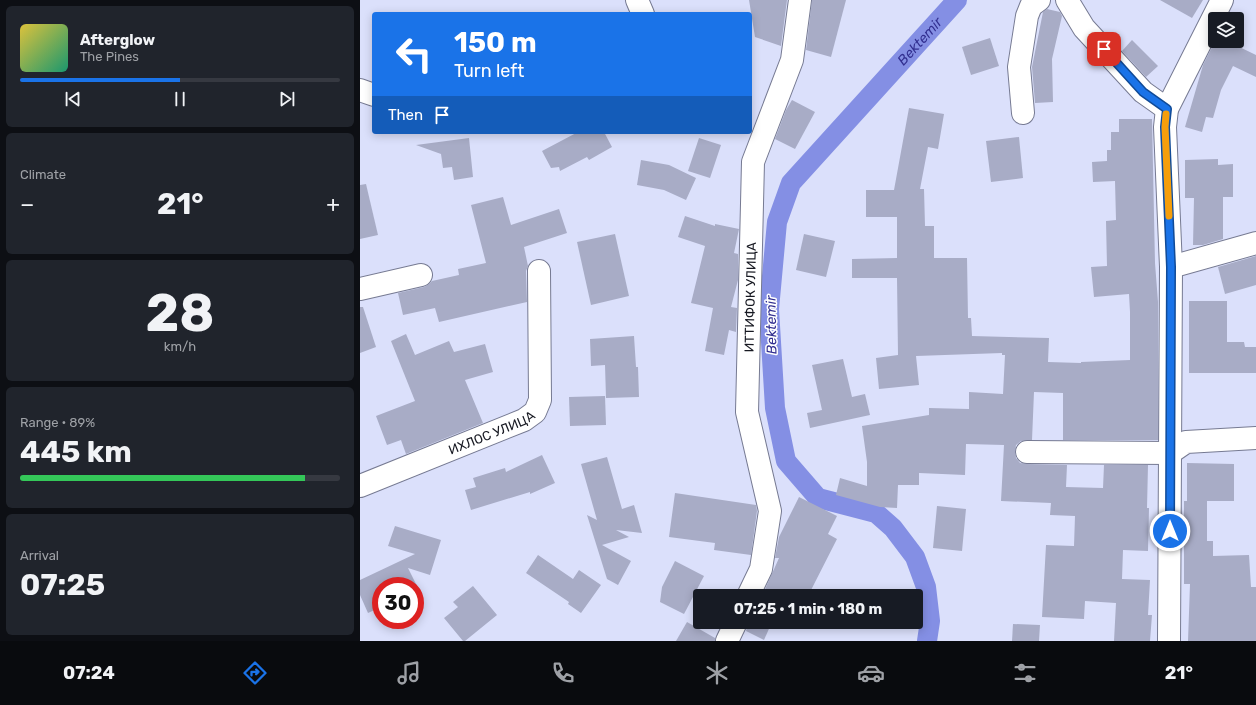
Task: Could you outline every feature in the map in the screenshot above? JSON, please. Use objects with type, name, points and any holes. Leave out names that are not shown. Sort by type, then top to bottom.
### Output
[{"type":"street","points":[[637,0],[641,12]]},
{"type":"street","name":"ИТТИФОК УЛИЦА","points":[[751,589],[760,569],[770,510],[747,412],[754,162],[792,60],[800,0]]},
{"type":"street","points":[[1023,113],[1019,67],[1027,16],[1031,6],[1039,0]]},
{"type":"street","points":[[1067,0],[1084,28],[1143,92],[1167,109]]},
{"type":"street","points":[[1169,641],[1171,267],[1165,127],[1167,109],[1222,0]]},
{"type":"street","points":[[360,90],[372,94]]},
{"type":"street","points":[[1171,267],[1256,243]]},
{"type":"street","name":"ИХЛОС УЛИЦА","points":[[360,486],[524,420],[535,412],[540,400],[539,271]]},
{"type":"street","points":[[360,289],[422,275]]},
{"type":"street","points":[[1027,452],[1170,453],[1186,442],[1256,438]]},
{"type":"street","points":[[727,641],[733,629]]},
{"type":"building","points":[[749,0],[787,0],[781,46],[755,37]]},
{"type":"building","points":[[812,0],[846,0],[831,57],[806,50]]},
{"type":"building","points":[[1160,0],[1203,0],[1192,18]]},
{"type":"building","points":[[1047,9],[1060,12],[1062,16],[1052,59],[1053,102],[1035,103],[1032,67],[1043,12]]},
{"type":"building","points":[[990,38],[999,66],[971,75],[962,47]]},
{"type":"building","points":[[1132,40],[1158,66],[1146,77],[1122,51]]},
{"type":"building","points":[[1212,48],[1242,48],[1256,55],[1256,77],[1233,66],[1221,90],[1213,118],[1206,117],[1202,132],[1185,127],[1203,65]]},
{"type":"building","points":[[792,100],[815,112],[795,149],[775,139],[786,110]]},
{"type":"building","points":[[909,108],[944,114],[938,149],[928,147],[920,189],[924,189],[925,226],[934,226],[934,258],[967,258],[968,318],[971,318],[972,336],[1049,338],[1048,362],[1081,363],[1130,360],[1129,294],[1094,297],[1091,267],[1107,266],[1106,221],[1116,220],[1115,181],[1093,182],[1092,162],[1107,161],[1107,150],[1111,150],[1111,132],[1119,132],[1119,119],[1152,119],[1155,263],[1158,302],[1158,440],[1063,440],[1063,393],[1034,392],[1032,440],[1021,441],[1016,445],[1015,452],[1016,458],[1020,463],[1067,465],[1066,487],[1103,488],[1104,465],[1148,465],[1148,551],[1123,550],[1122,579],[1150,580],[1148,615],[1152,615],[1150,641],[1114,641],[1116,603],[1085,601],[1084,619],[1042,617],[1046,545],[1074,546],[1075,516],[1050,515],[1051,503],[1001,501],[1004,445],[966,444],[965,475],[919,473],[919,485],[898,485],[897,508],[880,507],[836,495],[840,478],[867,486],[867,462],[862,426],[929,415],[929,408],[969,409],[969,392],[1003,394],[1005,355],[1002,355],[1002,353],[916,356],[919,385],[879,389],[876,358],[898,355],[897,278],[852,278],[852,259],[897,258],[897,217],[866,217],[866,190],[894,190]]},
{"type":"building","points":[[574,134],[605,134],[612,147],[589,160],[587,157],[560,171],[559,167],[551,168],[542,151]]},
{"type":"building","points":[[1019,137],[1023,178],[991,182],[986,141]]},
{"type":"building","points":[[469,138],[473,177],[454,180],[452,167],[443,168],[441,154],[416,145]]},
{"type":"building","points":[[699,138],[721,145],[710,178],[688,171]]},
{"type":"building","points":[[1218,159],[1218,165],[1233,164],[1233,197],[1223,197],[1223,239],[1203,245],[1193,245],[1194,198],[1185,198],[1185,160]]},
{"type":"building","points":[[641,160],[669,165],[696,178],[686,200],[664,190],[637,185]]},
{"type":"building","points":[[366,184],[378,235],[360,239],[360,185]]},
{"type":"building","points":[[503,197],[511,225],[559,209],[567,233],[524,247],[528,266],[526,271],[527,302],[439,322],[435,308],[403,315],[398,293],[424,287],[432,281],[459,275],[458,269],[486,263],[471,205]]},
{"type":"building","points":[[685,216],[715,226],[715,224],[739,229],[734,253],[738,254],[738,280],[731,307],[737,308],[736,332],[729,330],[724,355],[705,351],[713,308],[691,303],[705,246],[678,237]]},
{"type":"building","points":[[615,234],[629,296],[591,305],[577,242]]},
{"type":"building","points":[[804,234],[835,241],[826,277],[796,270]]},
{"type":"building","points":[[1256,256],[1256,285],[1225,294],[1218,267]]},
{"type":"building","points":[[1189,301],[1227,301],[1227,342],[1244,342],[1245,347],[1256,347],[1256,373],[1189,373]]},
{"type":"building","points":[[360,307],[363,307],[376,347],[360,353]]},
{"type":"building","points":[[406,334],[415,355],[449,341],[454,352],[485,344],[493,372],[465,380],[483,423],[406,454],[401,440],[387,445],[376,416],[415,401],[391,341]]},
{"type":"building","points":[[634,336],[636,367],[638,367],[639,397],[606,398],[605,365],[591,366],[590,339]]},
{"type":"building","points":[[843,359],[852,397],[865,394],[870,415],[810,428],[807,413],[822,410],[812,365]]},
{"type":"building","points":[[605,396],[606,425],[570,426],[569,397]]},
{"type":"building","points":[[542,455],[555,483],[530,494],[530,492],[471,510],[465,490],[476,487],[473,478],[505,468],[506,472]]},
{"type":"building","points":[[607,457],[622,509],[634,505],[642,533],[616,530],[629,537],[602,545],[631,561],[618,585],[607,579],[587,515],[597,520],[581,464]]},
{"type":"building","points":[[1187,463],[1234,464],[1234,501],[1207,501],[1207,541],[1213,541],[1213,556],[1249,555],[1251,587],[1256,587],[1256,641],[1188,641],[1190,584],[1184,584],[1184,501],[1187,501]]},
{"type":"building","points":[[675,493],[756,505],[757,511],[751,555],[714,550],[715,543],[669,537]]},
{"type":"building","points":[[799,497],[837,516],[828,534],[837,539],[812,589],[765,589],[779,558],[775,558],[779,537]]},
{"type":"building","points":[[937,506],[966,509],[962,551],[933,548]]},
{"type":"building","points":[[395,526],[441,540],[430,575],[408,568],[412,577],[372,577],[372,611],[368,613],[360,595],[360,580],[415,554],[388,546]]},
{"type":"building","points":[[538,555],[573,579],[579,570],[601,585],[581,613],[568,604],[569,602],[526,573]]},
{"type":"building","points":[[675,561],[704,576],[697,589],[693,589],[693,597],[684,614],[660,602],[662,587]]},
{"type":"building","points":[[473,586],[497,615],[465,641],[463,641],[444,618],[458,607],[453,602]]},
{"type":"building","points":[[687,622],[693,625],[693,629],[699,629],[715,638],[715,641],[676,641]]},
{"type":"building","points":[[1013,624],[1040,625],[1039,641],[1012,641]]},
{"type":"building","points":[[746,629],[769,629],[764,640],[746,631]]},
{"type":"waterway","name":"Bektemir","points":[[927,641],[930,621],[926,587],[915,557],[893,528],[876,513],[818,498],[786,461],[775,408],[769,309],[777,222],[791,183],[957,0]]},
{"type":"slow traffic","points":[[1166,114],[1165,127],[1169,216]]},
{"type":"route","points":[[1104,49],[1143,92],[1167,109],[1165,127],[1171,267],[1170,531]]}]
